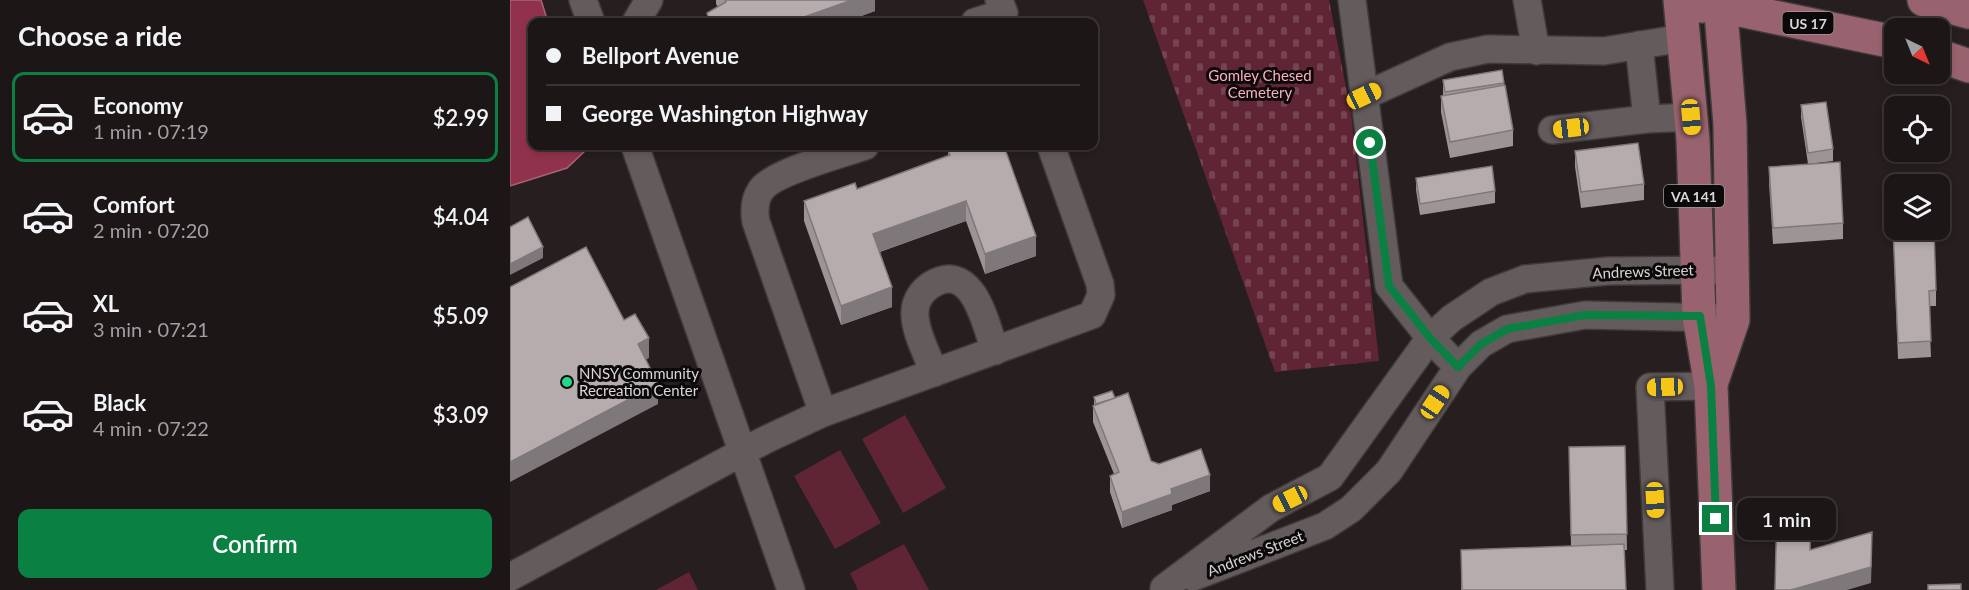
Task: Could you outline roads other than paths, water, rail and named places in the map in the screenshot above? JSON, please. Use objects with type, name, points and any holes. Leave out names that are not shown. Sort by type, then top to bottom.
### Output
[{"type":"main road","points":[[1924,0],[1969,12]]},
{"type":"main road","name":"US 17","points":[[1681,15],[1720,3],[1884,40]]},
{"type":"main road","name":"VA 141","points":[[1711,386],[1733,320],[1730,124],[1720,3]]},
{"type":"main road","name":"VA 141","points":[[1681,15],[1691,117],[1696,269],[1700,316],[1711,386],[1719,590]]},
{"type":"main road","points":[[1950,59],[1969,66]]},
{"type":"street","points":[[584,0],[590,18]]},
{"type":"street","points":[[639,18],[650,0]]},
{"type":"street","points":[[988,18],[1004,13],[999,0]]},
{"type":"street","points":[[1352,0],[1389,286],[1430,338],[1458,367]]},
{"type":"street","points":[[1527,0],[1536,51]]},
{"type":"street","points":[[1364,96],[1450,57],[1488,49],[1604,51],[1639,45],[1681,15]]},
{"type":"street","points":[[1639,45],[1647,119]]},
{"type":"street","points":[[1552,130],[1647,119],[1691,117]]},
{"type":"street","points":[[636,150],[791,590]]},
{"type":"street","points":[[823,412],[756,222],[756,199],[761,189],[778,176],[853,150]]},
{"type":"street","points":[[510,576],[823,412],[1082,321],[1092,315],[1101,295],[1052,150]]},
{"type":"street","name":"Andrews Street","points":[[1163,589],[1271,508],[1330,477],[1430,338],[1452,318],[1491,292],[1525,279],[1608,271],[1732,270]]},
{"type":"street","points":[[934,373],[915,312],[923,291],[932,284],[954,280],[973,292],[995,351]]},
{"type":"street","name":"Andrews Street","points":[[1163,589],[1316,530],[1351,509],[1389,471],[1458,367],[1481,344],[1507,329],[1585,315],[1700,316],[1733,320]]},
{"type":"street","points":[[1660,590],[1650,387],[1711,386]]},
{"type":"place","name":"NNSY Community Recreation Center","points":[[567,382]]},
{"type":"park label","name":"Gomley Chesed Cemetery","points":[[1260,84]]}]
